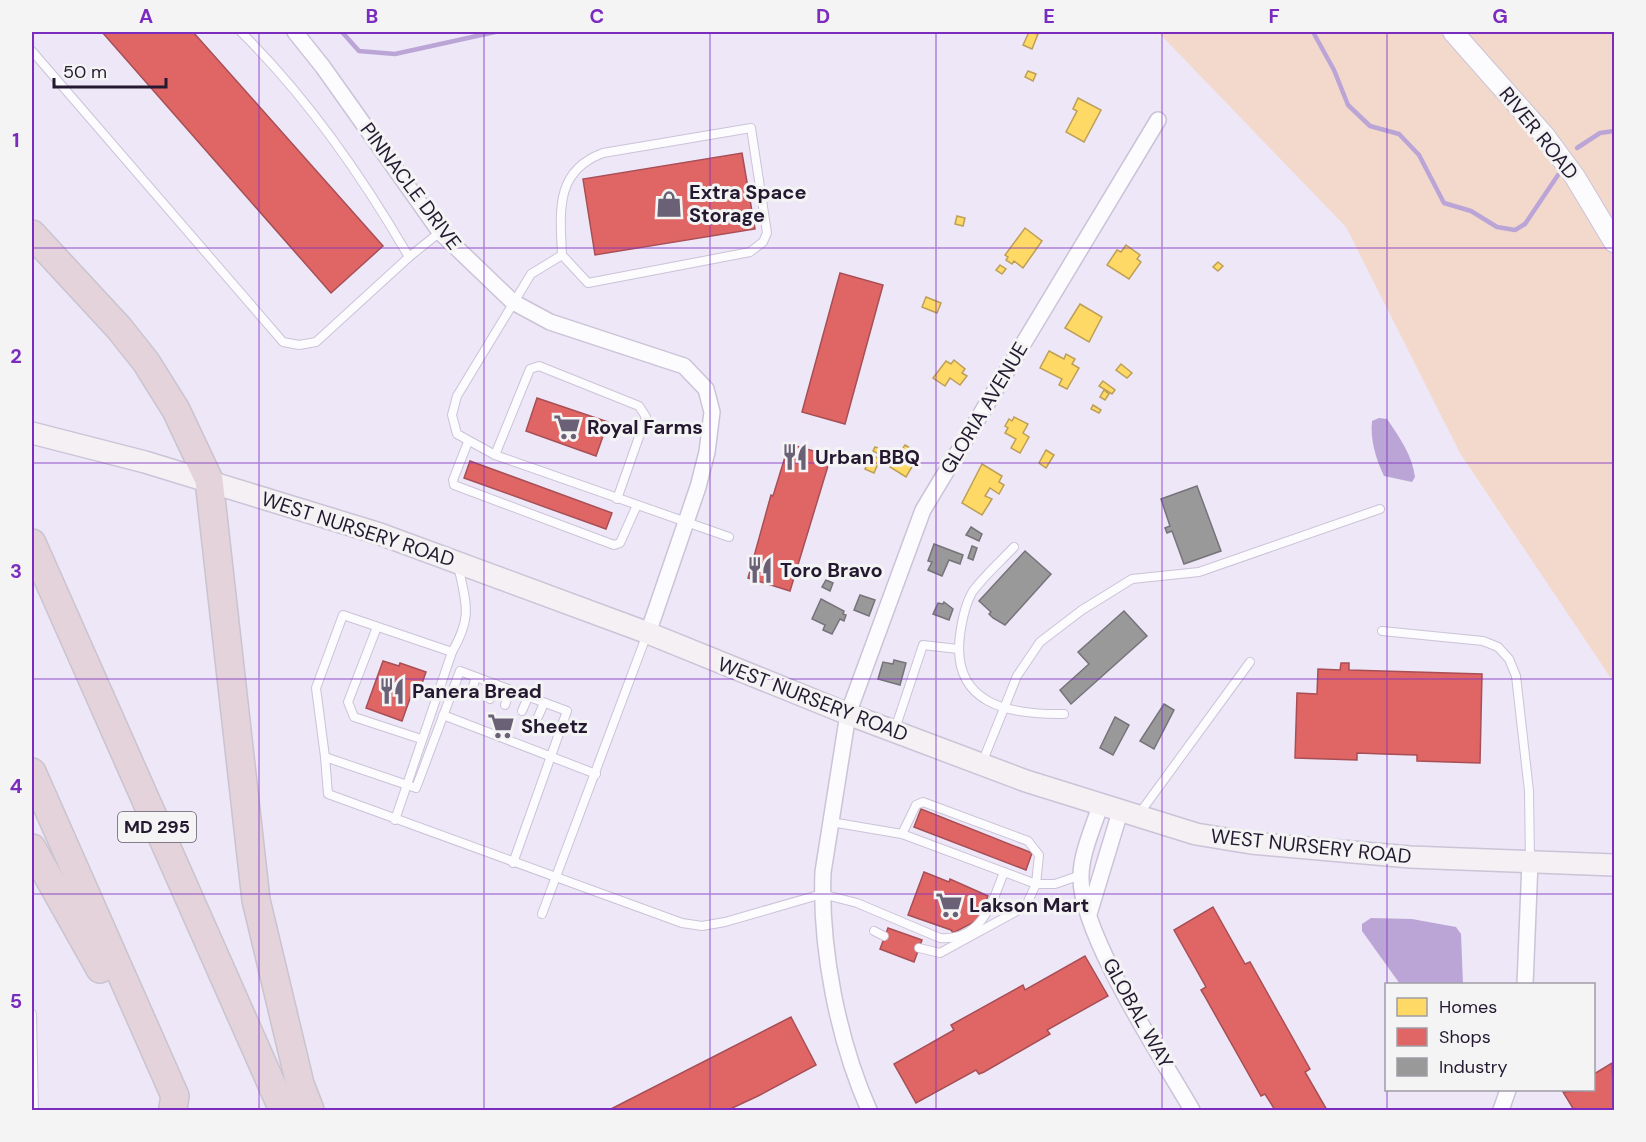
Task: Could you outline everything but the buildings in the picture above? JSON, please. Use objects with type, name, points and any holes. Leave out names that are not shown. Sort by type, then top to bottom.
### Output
[{"type":"highway","points":[[32,234],[146,362],[176,410],[209,480],[256,900],[295,1063],[310,1110]]},
{"type":"highway","name":"MD 295","points":[[32,543],[283,1110]]},
{"type":"highway","points":[[32,772],[175,1096],[174,1109]]},
{"type":"highway","points":[[32,848],[79,929],[174,1109]]},
{"type":"main road","name":"WEST NURSERY ROAD","points":[[32,433],[209,480],[457,561],[648,633],[848,714],[981,764],[1100,806],[1196,834],[1251,843],[1410,857],[1614,865]]},
{"type":"street","name":"PINNACLE DRIVE","points":[[295,32],[323,67],[440,232],[513,302],[550,322],[684,366],[697,376],[706,389],[712,412],[707,452],[686,523],[648,633]]},
{"type":"street","name":"RIVER ROAD","points":[[1453,32],[1544,135],[1575,177],[1614,242]]},
{"type":"street","name":"GLORIA AVENUE","points":[[868,1110],[850,1065],[838,1012],[822,894],[848,714],[923,510],[1158,120]]},
{"type":"street","name":"GLOBAL WAY","points":[[1100,806],[1080,874],[1082,897],[1109,965],[1192,1110]]},
{"type":"street","points":[[1089,914],[1128,815]]},
{"type":"street","points":[[1525,983],[1530,862]]},
{"type":"street","points":[[1501,1110],[1507,1091]]},
{"type":"lane","points":[[241,32],[264,54],[321,122],[384,214],[409,257]]},
{"type":"lane","points":[[32,51],[283,342],[299,345],[315,342],[440,232]]},
{"type":"lane","points":[[751,128],[767,233],[763,242],[750,252],[588,283],[562,255],[563,193],[571,174],[586,159],[603,153],[751,128]]},
{"type":"lane","points":[[562,255],[531,274],[457,396],[452,415],[457,434],[495,455],[729,537]]},
{"type":"lane","points":[[495,455],[530,369],[539,366],[639,406],[646,417],[617,499]]},
{"type":"lane","points":[[468,442],[453,480],[454,485],[614,545],[620,543],[637,505]]},
{"type":"lane","points":[[981,764],[1017,676],[1040,642],[1082,610],[1132,579],[1199,572],[1380,509]]},
{"type":"lane","points":[[1014,547],[973,592],[963,615],[958,649],[959,663],[966,684],[981,697],[1005,707],[1038,715],[1064,714]]},
{"type":"lane","points":[[394,820],[452,652],[465,630],[467,614],[457,561]]},
{"type":"lane","points":[[452,652],[343,615],[315,688],[325,757],[327,794],[671,920],[702,926],[787,906],[822,894],[857,903],[879,915],[940,938],[950,939],[980,924],[986,918],[1004,872]]},
{"type":"lane","points":[[376,627],[348,702],[354,717],[421,740]]},
{"type":"lane","points":[[1382,631],[1483,641],[1498,646],[1509,658],[1516,676],[1529,791],[1530,862]]},
{"type":"lane","points":[[542,914],[648,633]]},
{"type":"lane","points":[[894,731],[923,645],[958,649]]},
{"type":"lane","points":[[1128,815],[1250,662]]},
{"type":"lane","points":[[325,757],[416,788],[460,671],[567,711],[513,863]]},
{"type":"lane","points":[[471,693],[476,677]]},
{"type":"lane","points":[[490,699],[495,684]]},
{"type":"lane","points":[[505,705],[510,690]]},
{"type":"lane","points":[[522,711],[528,696]]},
{"type":"lane","points":[[538,717],[544,703]]},
{"type":"lane","points":[[461,722],[464,713]]},
{"type":"lane","points":[[443,715],[596,774]]},
{"type":"lane","points":[[478,729],[482,719]]},
{"type":"lane","points":[[494,735],[497,725]]},
{"type":"lane","points":[[512,742],[515,732]]},
{"type":"lane","points":[[527,747],[531,738]]},
{"type":"lane","points":[[902,834],[916,805],[930,803],[1029,841],[1039,855],[1036,884],[1026,906],[940,953],[919,948]]},
{"type":"lane","points":[[831,822],[902,834],[1036,884],[1056,884],[1080,874]]},
{"type":"lane","points":[[874,931],[884,936]]},
{"type":"lane","points":[[32,1014],[34,1110]]},
{"type":"shaded area","points":[[1158,32],[1614,32],[1614,683],[1460,453],[1346,227]]},
{"type":"shaded area","points":[[1379,418],[1387,419],[1405,447],[1415,477],[1412,482],[1384,476],[1376,456],[1372,435],[1372,421]]},
{"type":"shaded area","points":[[1371,918],[1412,919],[1456,927],[1461,934],[1463,983],[1399,983],[1362,931],[1362,924]]},
{"type":"waterway","points":[[342,32],[359,51],[395,54],[495,32]]},
{"type":"waterway","points":[[1313,32],[1334,70],[1348,105],[1370,126],[1399,134],[1419,155],[1444,203],[1471,211],[1497,227],[1515,230],[1525,224],[1558,175]]},
{"type":"waterway","points":[[1577,148],[1600,133],[1614,131]]},
{"type":"place","name":"Extra Space Storage","points":[[669,204]]},
{"type":"place","name":"Royal Farms","points":[[567,427]]},
{"type":"place","name":"Urban BBQ","points":[[795,457]]},
{"type":"place","name":"Toro Bravo","points":[[760,570]]},
{"type":"place","name":"Panera Bread","points":[[392,691]]},
{"type":"place","name":"Sheetz","points":[[501,726]]},
{"type":"place","name":"Lakson Mart","points":[[949,905]]}]
